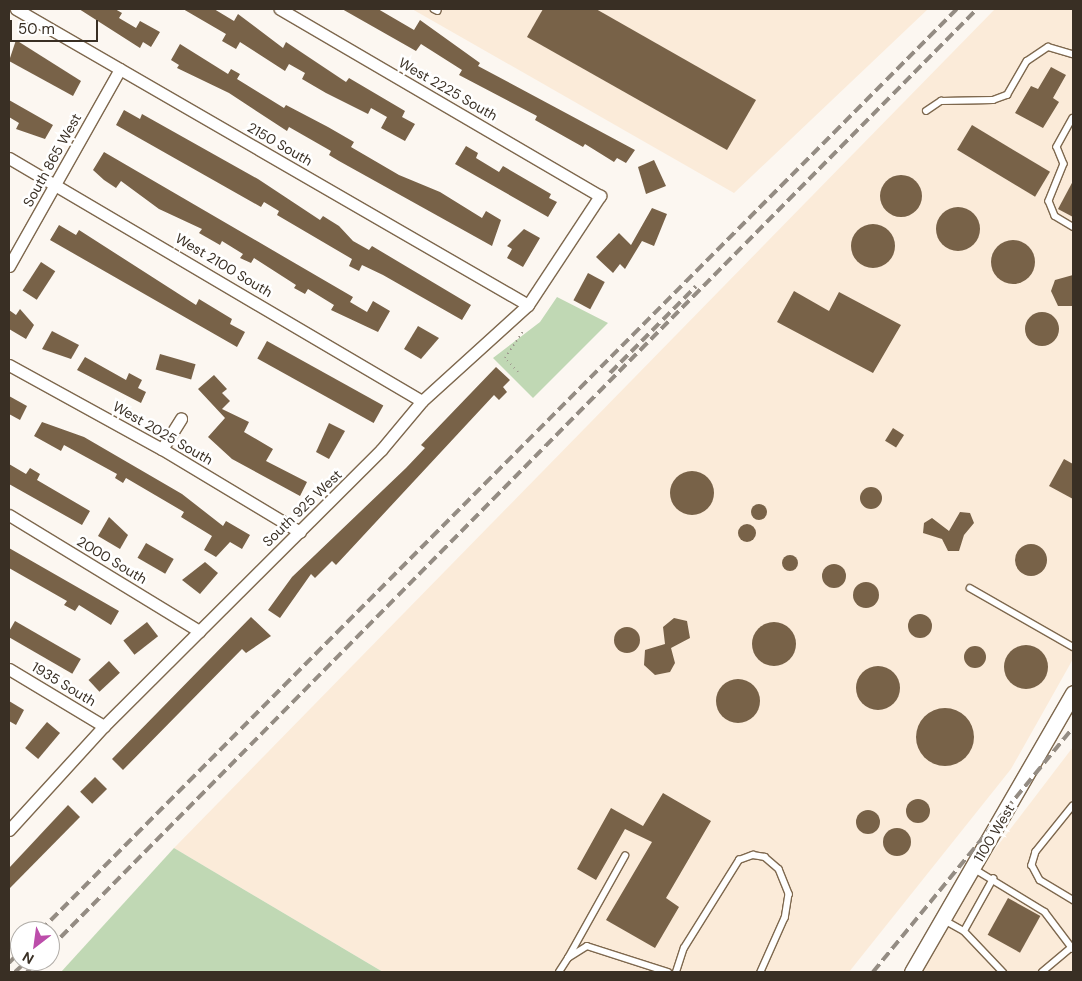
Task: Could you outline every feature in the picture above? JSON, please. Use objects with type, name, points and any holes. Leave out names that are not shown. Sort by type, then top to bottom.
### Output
[{"type":"street","name":"2150 South","points":[[16,9],[528,305]]},
{"type":"street","name":"West 2225 South","points":[[280,9],[600,196]]},
{"type":"street","name":"South 865 West","points":[[9,266],[120,69]]},
{"type":"street","name":"West 2100 South","points":[[9,158],[57,183],[422,401]]},
{"type":"street","name":"South 925 West","points":[[9,830],[104,726],[300,532],[422,401],[528,305],[600,196]]},
{"type":"street","name":"West 2025 South","points":[[9,365],[162,449],[300,532]]},
{"type":"street","points":[[162,449],[181,418]]},
{"type":"street","name":"2000 South","points":[[9,515],[199,631]]},
{"type":"street","name":"1935 South","points":[[9,669],[104,726]]},
{"type":"street","name":"1100 West","points":[[912,972],[944,920],[1073,693]]},
{"type":"lane","points":[[926,110],[941,102],[993,100],[1007,95],[1027,61],[1048,47],[1073,54]]},
{"type":"lane","points":[[1073,118],[1057,147],[1064,164],[1049,201],[1055,216],[1073,227]]},
{"type":"lane","points":[[970,588],[1073,647]]},
{"type":"lane","points":[[1073,806],[1036,852],[1032,865],[1040,880],[1073,900]]},
{"type":"lane","points":[[676,972],[684,948],[740,860],[753,855],[765,857],[779,869],[790,894],[785,918],[761,972]]},
{"type":"lane","points":[[558,972],[568,958],[625,856]]},
{"type":"lane","points":[[973,868],[1045,912],[1061,927],[1072,949],[1042,972]]},
{"type":"lane","points":[[964,931],[993,879]]},
{"type":"lane","points":[[944,920],[964,931],[1003,972]]},
{"type":"lane","points":[[568,958],[587,946],[606,949],[668,972]]},
{"type":"path","points":[[518,372],[505,358],[524,330]]},
{"type":"shaded area","points":[[412,9],[928,9],[734,193]]},
{"type":"shaded area","points":[[995,9],[1073,9],[1073,659],[1011,769],[849,972],[383,972],[174,848]]},
{"type":"shaded area","points":[[1073,747],[1073,972],[918,972],[989,857]]},
{"type":"green space","points":[[557,297],[608,323],[533,398],[493,358],[540,322]]},
{"type":"green space","points":[[174,848],[383,972],[61,972]]},
{"type":"building","points":[[79,9],[115,9],[122,13],[119,18],[136,28],[140,21],[160,32],[151,47],[143,42],[140,48]]},
{"type":"building","points":[[183,9],[214,9],[234,21],[238,14],[283,48],[286,42],[346,82],[349,78],[405,111],[402,117],[415,124],[405,141],[381,128],[387,117],[371,108],[368,114],[326,93],[302,79],[305,73],[289,64],[285,71],[240,42],[236,49],[222,41],[226,34]]},
{"type":"building","points":[[342,9],[378,9],[414,30],[420,20],[480,63],[478,66],[635,150],[626,163],[617,158],[614,162],[585,144],[583,147],[535,120],[537,116],[459,75],[462,70],[421,44],[416,51]]},
{"type":"building","points":[[543,9],[596,9],[756,100],[727,150],[527,37]]},
{"type":"building","points":[[16,40],[81,81],[73,96],[9,61]]},
{"type":"building","points":[[180,44],[228,74],[231,69],[240,74],[237,79],[284,108],[286,105],[354,142],[351,147],[399,175],[440,192],[482,218],[486,211],[501,220],[492,246],[339,161],[329,155],[331,151],[289,127],[287,131],[229,93],[177,68],[179,65],[171,60]]},
{"type":"building","points":[[1051,67],[1066,75],[1053,98],[1059,102],[1043,128],[1015,113],[1031,86],[1038,89]]},
{"type":"building","points":[[9,100],[53,125],[45,139],[16,129],[19,123],[9,117]]},
{"type":"building","points":[[124,110],[140,119],[142,114],[258,179],[320,220],[323,216],[339,226],[353,241],[369,250],[372,246],[471,305],[462,320],[383,275],[362,265],[359,271],[349,266],[352,259],[277,215],[279,211],[264,202],[261,207],[116,125]]},
{"type":"building","points":[[972,125],[1050,172],[1035,197],[957,150]]},
{"type":"building","points":[[466,146],[478,153],[476,158],[499,172],[503,166],[551,194],[549,198],[557,202],[548,217],[455,164]]},
{"type":"building","points":[[104,152],[353,297],[350,302],[367,312],[373,301],[390,311],[378,332],[331,310],[334,305],[308,289],[305,294],[294,288],[296,285],[254,258],[251,263],[240,258],[243,254],[222,241],[220,245],[199,233],[202,229],[159,209],[121,181],[116,188],[93,170]]},
{"type":"building","points":[[654,160],[666,186],[646,194],[638,167]]},
{"type":"building","points":[[901,175],[916,181],[922,196],[916,211],[901,217],[886,211],[880,196],[886,181]]},
{"type":"building","points":[[1073,181],[1073,217],[1058,209]]},
{"type":"building","points":[[954,207],[962,207],[974,213],[980,229],[974,245],[962,251],[954,251],[942,245],[936,233],[936,225],[942,213]]},
{"type":"building","points":[[652,208],[667,214],[654,246],[642,241],[625,269],[620,264],[613,273],[596,257],[619,233],[631,245]]},
{"type":"building","points":[[877,224],[889,230],[894,238],[894,254],[889,262],[881,267],[869,268],[857,262],[852,254],[851,242],[857,230],[865,225]]},
{"type":"building","points":[[59,225],[76,235],[79,230],[196,305],[199,299],[232,319],[230,324],[245,332],[237,347],[50,240]]},
{"type":"building","points":[[524,229],[540,238],[523,267],[507,258],[512,249],[507,246]]},
{"type":"building","points":[[1009,240],[1017,240],[1029,246],[1035,262],[1029,278],[1017,284],[1009,284],[997,278],[991,266],[991,258],[997,246]]},
{"type":"building","points":[[41,262],[55,271],[37,300],[22,291]]},
{"type":"building","points":[[588,273],[605,282],[590,309],[573,300]]},
{"type":"building","points":[[1073,275],[1073,306],[1058,306],[1051,291],[1055,280]]},
{"type":"building","points":[[794,291],[829,311],[839,292],[901,325],[873,373],[777,322]]},
{"type":"building","points":[[20,309],[34,325],[26,339],[9,329],[9,310],[16,315]]},
{"type":"building","points":[[1042,312],[1054,317],[1059,329],[1054,341],[1042,346],[1030,341],[1025,329],[1030,317]]},
{"type":"building","points":[[418,326],[439,338],[421,359],[404,349]]},
{"type":"building","points":[[52,331],[79,345],[71,359],[42,349]]},
{"type":"building","points":[[267,341],[383,405],[374,423],[257,358]]},
{"type":"building","points":[[160,354],[196,364],[191,380],[156,369]]},
{"type":"building","points":[[85,357],[126,380],[129,373],[142,380],[138,388],[146,392],[141,403],[77,370]]},
{"type":"building","points":[[496,367],[510,380],[503,387],[507,392],[499,400],[494,395],[336,565],[332,561],[315,578],[311,574],[280,618],[268,610],[292,577],[406,468],[425,448],[421,445]]},
{"type":"building","points":[[214,375],[227,389],[222,393],[230,401],[222,409],[249,422],[244,432],[273,449],[266,461],[307,482],[300,496],[232,459],[208,437],[225,418],[198,389]]},
{"type":"building","points":[[9,396],[27,406],[20,420],[9,414]]},
{"type":"building","points":[[42,422],[84,437],[182,494],[223,526],[226,521],[250,535],[242,549],[230,542],[216,557],[204,550],[212,536],[181,517],[184,512],[126,478],[123,483],[115,478],[117,474],[64,445],[61,451],[34,436]]},
{"type":"building","points":[[329,423],[345,431],[329,459],[316,452]]},
{"type":"building","points":[[893,428],[904,435],[896,448],[885,441]]},
{"type":"building","points":[[1064,459],[1073,464],[1073,499],[1049,486]]},
{"type":"building","points":[[9,464],[26,474],[30,468],[40,474],[37,480],[90,511],[82,525],[9,484]]},
{"type":"building","points":[[692,471],[704,475],[710,481],[714,493],[710,505],[704,511],[692,515],[680,511],[674,505],[670,493],[674,481],[680,475]]},
{"type":"building","points":[[871,487],[879,490],[882,498],[879,506],[871,509],[863,506],[860,498],[863,490]]},
{"type":"building","points":[[759,504],[767,512],[759,520],[751,512]]},
{"type":"building","points":[[960,512],[970,513],[974,523],[964,535],[959,551],[948,551],[942,539],[923,533],[924,523],[932,518],[949,531]]},
{"type":"building","points":[[109,517],[128,535],[120,549],[98,536]]},
{"type":"building","points":[[747,524],[753,527],[756,533],[753,539],[747,542],[741,539],[738,533],[741,527]]},
{"type":"building","points":[[146,543],[174,559],[165,574],[138,558]]},
{"type":"building","points":[[1031,544],[1042,549],[1047,560],[1042,571],[1031,576],[1020,571],[1015,560],[1020,549]]},
{"type":"building","points":[[9,548],[119,611],[111,625],[79,605],[75,611],[64,605],[67,601],[9,568]]},
{"type":"building","points":[[790,555],[798,563],[790,571],[782,563]]},
{"type":"building","points":[[205,562],[218,573],[200,594],[182,580]]},
{"type":"building","points":[[834,564],[842,568],[846,576],[842,584],[834,588],[826,584],[822,576],[826,568]]},
{"type":"building","points":[[866,582],[875,586],[879,595],[875,604],[866,608],[857,604],[853,595],[857,586]]},
{"type":"building","points":[[920,614],[929,617],[932,626],[929,635],[920,638],[911,635],[908,626],[911,617]]},
{"type":"building","points":[[251,617],[271,636],[246,653],[242,649],[123,770],[112,759]]},
{"type":"building","points":[[674,618],[687,621],[690,638],[671,648],[675,663],[670,672],[655,675],[644,665],[645,650],[665,644],[663,627]]},
{"type":"building","points":[[15,621],[81,659],[72,674],[9,637],[9,631]]},
{"type":"building","points":[[147,622],[158,636],[134,655],[123,640]]},
{"type":"building","points":[[774,622],[786,626],[792,632],[796,644],[792,656],[786,662],[774,666],[762,662],[756,656],[752,644],[756,632],[762,626]]},
{"type":"building","points":[[627,627],[636,631],[640,640],[636,649],[627,653],[618,649],[614,640],[618,631]]},
{"type":"building","points":[[1026,645],[1038,649],[1044,655],[1048,667],[1044,679],[1038,685],[1026,689],[1014,685],[1008,679],[1004,667],[1008,655],[1014,649]]},
{"type":"building","points":[[971,646],[979,646],[986,653],[986,661],[979,668],[971,668],[964,661],[964,653]]},
{"type":"building","points":[[109,661],[120,673],[99,692],[89,680]]},
{"type":"building","points":[[878,666],[890,670],[896,676],[900,688],[896,700],[890,706],[878,710],[866,706],[860,700],[856,688],[860,676],[866,670]]},
{"type":"building","points":[[738,679],[750,683],[756,689],[760,701],[756,713],[750,719],[738,723],[726,719],[720,713],[716,701],[720,689],[726,683]]},
{"type":"building","points":[[9,701],[24,710],[16,725],[9,721]]},
{"type":"building","points":[[945,708],[956,710],[969,721],[974,737],[972,748],[961,761],[945,766],[934,764],[921,753],[916,737],[918,726],[929,713]]},
{"type":"building","points":[[47,722],[60,733],[38,759],[25,748]]},
{"type":"building","points":[[95,777],[107,789],[92,804],[80,792]]},
{"type":"building","points":[[663,793],[711,821],[666,898],[679,907],[655,948],[606,920],[652,842],[625,829],[596,880],[577,869],[611,808],[643,826]]},
{"type":"building","points":[[918,799],[927,802],[930,811],[927,820],[918,823],[909,820],[906,811],[909,802]]},
{"type":"building","points":[[68,805],[80,817],[9,889],[9,868]]},
{"type":"building","points":[[868,810],[877,813],[880,822],[877,831],[868,834],[859,831],[856,822],[859,813]]},
{"type":"building","points":[[897,828],[907,832],[911,842],[907,852],[897,856],[887,852],[883,842],[887,832]]},
{"type":"building","points":[[1008,898],[1040,916],[1020,953],[988,935]]},
{"type":"railway","points":[[50,921],[957,9]]},
{"type":"railway","points":[[60,938],[977,9]]},
{"type":"railway","points":[[610,373],[696,286]]},
{"type":"railway","points":[[873,972],[1073,728]]}]
